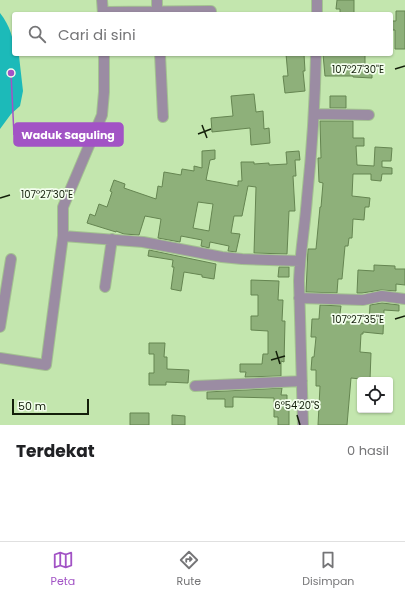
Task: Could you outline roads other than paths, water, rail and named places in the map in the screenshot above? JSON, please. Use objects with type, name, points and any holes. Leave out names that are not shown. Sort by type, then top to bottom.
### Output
[{"type":"street","points":[[102,0],[103,12]]},
{"type":"street","points":[[157,0],[157,12]]},
{"type":"street","points":[[317,0],[317,12]]},
{"type":"street","points":[[184,12],[211,12]]},
{"type":"street","points":[[0,358],[46,365],[63,236],[63,207],[102,115],[104,92],[104,56]]},
{"type":"street","points":[[160,56],[163,117]]},
{"type":"street","points":[[303,425],[299,298],[300,261],[314,114],[316,56]]},
{"type":"street","points":[[314,114],[370,115]]},
{"type":"street","points":[[63,236],[143,242],[222,257],[300,261]]},
{"type":"street","points":[[105,287],[112,240]]},
{"type":"street","points":[[0,327],[11,259]]},
{"type":"street","points":[[299,298],[363,300],[382,296],[405,299]]},
{"type":"street","points":[[195,386],[302,381]]},
{"type":"water","points":[[0,13],[11,32],[12,56],[19,56],[23,91],[20,106],[11,114],[0,129]]},
{"type":"place","name":"Waduk Saguling","points":[[11,73]]}]
